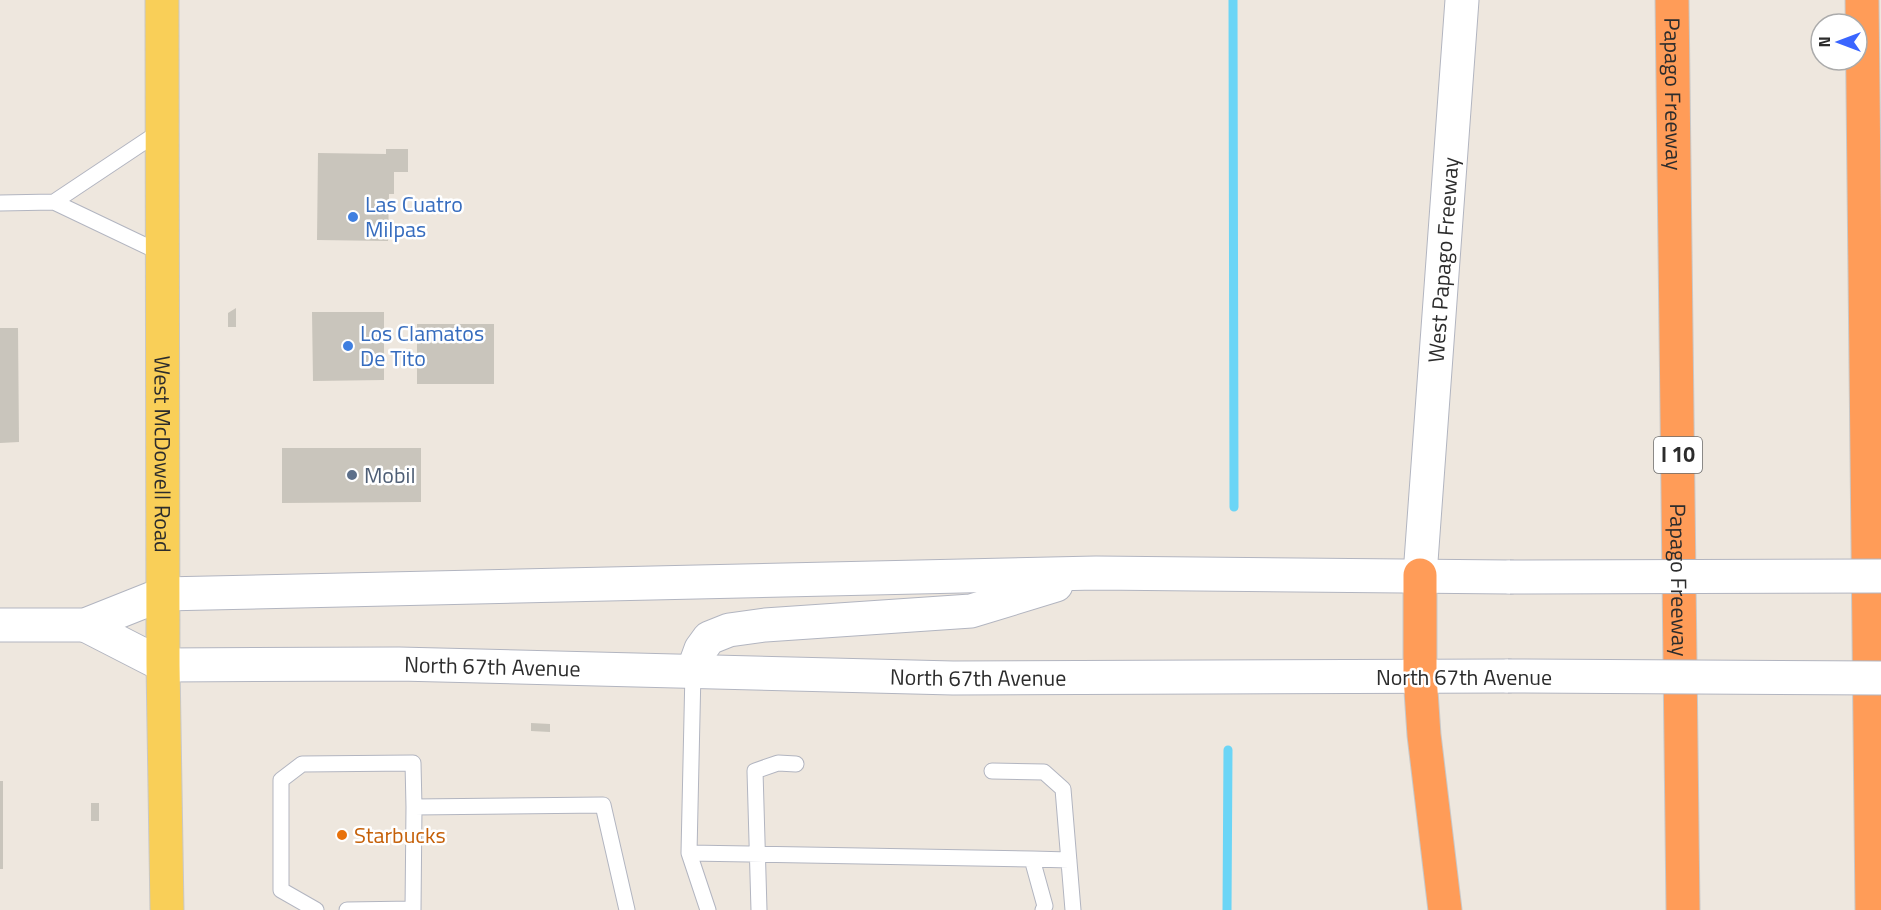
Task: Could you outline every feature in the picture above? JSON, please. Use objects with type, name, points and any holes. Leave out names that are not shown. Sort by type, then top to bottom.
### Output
[{"type":"highway","name":"Papago Freeway","points":[[1672,0],[1683,910]]},
{"type":"highway","points":[[1862,0],[1872,910]]},
{"type":"highway","points":[[1420,575],[1420,676],[1424,735],[1445,910]]},
{"type":"main road","name":"West McDowell Road","points":[[162,0],[163,665],[167,910]]},
{"type":"main road","name":"West Papago Freeway","points":[[1420,575],[1462,0]]},
{"type":"main road","name":"North 67th Avenue","points":[[0,625],[85,625],[163,594],[1096,573],[1509,577],[1881,576]]},
{"type":"main road","points":[[693,671],[701,649],[709,639],[729,630],[765,625],[971,611],[1096,573]]},
{"type":"main road","name":"North 67th Avenue","points":[[85,625],[163,665],[399,664],[953,678],[1420,676],[1881,678]]},
{"type":"lane","points":[[54,202],[162,129]]},
{"type":"lane","points":[[0,203],[54,202],[162,254]]},
{"type":"lane","points":[[693,671],[689,853],[708,910]]},
{"type":"lane","points":[[316,910],[280,890],[280,780],[302,764],[413,763],[413,909],[347,910]]},
{"type":"lane","points":[[759,910],[755,771],[778,763],[796,764]]},
{"type":"lane","points":[[992,771],[1044,772],[1063,789],[1073,910]]},
{"type":"lane","points":[[414,807],[603,805],[627,910]]},
{"type":"lane","points":[[689,853],[1069,860]]},
{"type":"lane","points":[[1032,859],[1045,906],[1043,910]]},
{"type":"building","name":"Las Cuatro Milpas","points":[[386,149],[408,149],[408,172],[394,172],[394,194],[389,194],[388,241],[317,240],[318,153],[386,154]]},
{"type":"building","points":[[236,308],[236,327],[228,327],[228,313]]},
{"type":"building","name":"Los Clamatos De Tito","points":[[312,312],[384,312],[384,380],[313,381]]},
{"type":"building","points":[[417,324],[494,324],[494,384],[417,384]]},
{"type":"building","points":[[0,328],[18,328],[19,442],[0,443]]},
{"type":"building","name":"Mobil","points":[[282,448],[421,448],[421,502],[282,503]]},
{"type":"building","points":[[531,723],[550,724],[550,732],[531,731]]},
{"type":"building","points":[[0,781],[3,781],[3,869],[0,869]]},
{"type":"building","points":[[91,803],[99,803],[99,821],[91,821]]},
{"type":"waterway","points":[[1233,0],[1234,507]]},
{"type":"waterway","points":[[1227,910],[1228,750]]},
{"type":"place","name":"Las Cuatro Milpas","points":[[353,217]]},
{"type":"place","name":"Los Clamatos De Tito","points":[[348,346]]},
{"type":"place","name":"Mobil","points":[[352,475]]},
{"type":"place","name":"Starbucks","points":[[342,835]]}]
